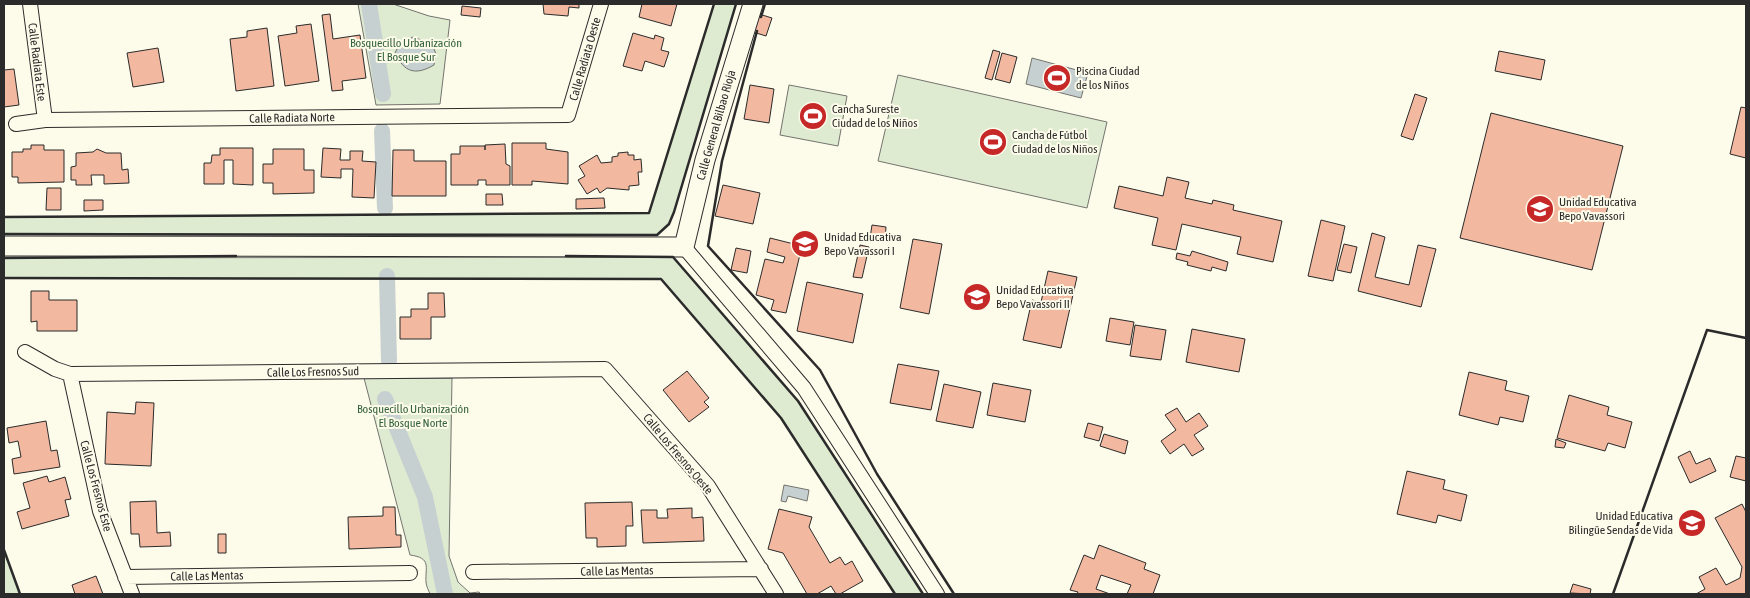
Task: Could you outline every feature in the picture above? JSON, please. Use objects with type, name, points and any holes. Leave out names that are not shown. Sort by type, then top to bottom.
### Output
[{"type":"street","name":"Calle Radiata Este","points":[[30,4],[45,120]]},
{"type":"street","name":"Calle Radiata Oeste","points":[[568,114],[600,4]]},
{"type":"street","name":"Calle General Bilbao Rioja","points":[[684,247],[705,160],[753,4]]},
{"type":"street","name":"Calle Radiata Norte","points":[[16,124],[45,120],[568,114]]},
{"type":"street","points":[[4,246],[684,247],[804,388],[937,594]]},
{"type":"street","name":"Calle Los Fresnos Sud","points":[[25,352],[55,369],[70,374],[606,369]]},
{"type":"street","name":"Calle Los Fresnos Oeste","points":[[606,369],[708,486],[776,594]]},
{"type":"street","name":"Calle Los Fresnos Este","points":[[70,374],[98,502],[132,594]]},
{"type":"street","name":"Calle Las Mentas","points":[[473,572],[761,569]]},
{"type":"street","name":"Calle Las Mentas","points":[[125,577],[410,572]]},
{"type":"green space","name":"Bosquecillo Urbanización El Bosque Sur","points":[[358,4],[393,4],[429,16],[450,20],[440,104],[376,105]]},
{"type":"green space","points":[[714,4],[736,4],[674,212],[669,224],[657,235],[4,234],[4,217],[649,213]]},
{"type":"green space","name":"Cancha de Fútbol Ciudad de los Niños","points":[[898,75],[1107,122],[1087,208],[878,161]]},
{"type":"green space","name":"Cancha Sureste Ciudad de los Niños","points":[[789,85],[847,96],[838,146],[780,135]]},
{"type":"green space","points":[[673,257],[798,401],[923,594],[895,594],[781,418],[661,279],[4,278],[4,258]]},
{"type":"green space","name":"Bosquecillo Urbanización El Bosque Norte","points":[[364,378],[452,378],[449,556],[458,582],[470,593],[479,592],[481,594],[430,594],[426,584],[426,564],[422,558],[410,555]]},
{"type":"green space","points":[[4,550],[20,594],[4,594]]},
{"type":"shaded area","points":[[413,37],[432,44],[436,54],[434,65],[416,71],[406,68],[398,59],[395,53],[400,43]]},
{"type":"shaded area","name":"Piscina Ciudad de los Niños","points":[[1032,58],[1088,73],[1081,98],[1026,84]]},
{"type":"shaded area","points":[[784,485],[809,490],[807,501],[788,496],[786,502],[781,501]]},
{"type":"building","points":[[543,4],[579,4],[579,8],[569,7],[568,16],[544,14]]},
{"type":"building","points":[[642,4],[677,4],[671,26],[639,17]]},
{"type":"building","points":[[462,6],[481,8],[480,17],[461,15]]},
{"type":"building","points":[[330,14],[333,39],[360,35],[366,78],[342,81],[343,90],[332,91],[322,15]]},
{"type":"building","points":[[759,14],[772,18],[766,36],[753,32]]},
{"type":"building","points":[[311,24],[319,81],[285,86],[278,36],[297,33],[296,26]]},
{"type":"building","points":[[267,28],[274,86],[236,91],[230,39],[247,37],[247,31]]},
{"type":"building","points":[[633,33],[654,39],[655,35],[664,38],[661,50],[669,52],[664,67],[645,61],[642,71],[623,66]]},
{"type":"building","points":[[158,48],[164,82],[133,87],[127,53]]},
{"type":"building","points":[[993,50],[1000,52],[992,80],[985,78]]},
{"type":"building","points":[[1499,51],[1545,60],[1541,80],[1495,71]]},
{"type":"building","points":[[1002,53],[1017,57],[1010,83],[995,79]]},
{"type":"building","points":[[14,69],[19,105],[4,107],[4,70]]},
{"type":"building","points":[[750,85],[774,89],[769,123],[744,119]]},
{"type":"building","points":[[1415,94],[1427,98],[1413,140],[1401,136]]},
{"type":"building","points":[[1741,107],[1746,108],[1746,158],[1730,154]]},
{"type":"building","points":[[1491,113],[1623,146],[1592,270],[1460,238]]},
{"type":"building","points":[[512,143],[546,143],[546,149],[568,152],[568,184],[532,181],[532,185],[512,185]]},
{"type":"building","points":[[505,144],[506,164],[510,166],[510,185],[486,185],[486,180],[478,180],[478,185],[451,185],[451,154],[460,154],[460,146]]},
{"type":"building","points":[[31,145],[44,145],[44,150],[64,150],[64,182],[18,183],[18,177],[12,177],[12,152],[23,152],[23,149],[31,149]]},
{"type":"building","points":[[220,148],[253,148],[253,185],[233,184],[233,160],[224,160],[224,184],[204,184],[204,163],[211,163],[212,155],[220,155]]},
{"type":"building","points":[[323,148],[341,149],[340,160],[350,160],[350,151],[363,151],[362,161],[376,162],[374,198],[352,197],[353,169],[341,169],[341,178],[321,177]]},
{"type":"building","points":[[97,149],[106,153],[121,153],[122,170],[128,169],[129,183],[104,184],[104,175],[91,175],[92,185],[76,185],[76,180],[71,180],[71,167],[76,166],[76,153],[93,152]]},
{"type":"building","points":[[273,149],[304,149],[304,170],[314,170],[314,193],[273,194],[273,183],[263,183],[263,164],[273,164]]},
{"type":"building","points":[[393,150],[414,150],[414,161],[446,161],[446,196],[392,196]]},
{"type":"building","points":[[628,152],[628,155],[634,155],[634,160],[641,159],[642,172],[638,172],[639,185],[629,186],[629,190],[607,188],[600,193],[597,188],[587,194],[578,180],[585,176],[579,166],[597,155],[601,163],[612,162],[612,157],[618,156],[618,153]]},
{"type":"building","points":[[1167,177],[1189,182],[1185,198],[1212,204],[1213,200],[1234,205],[1233,210],[1282,221],[1273,262],[1237,254],[1241,237],[1182,224],[1176,250],[1152,245],[1158,218],[1114,208],[1119,186],[1163,196]]},
{"type":"building","points":[[723,185],[760,193],[753,224],[715,216]]},
{"type":"building","points":[[47,188],[61,188],[61,210],[46,210]]},
{"type":"building","points":[[486,194],[502,194],[503,205],[486,205]]},
{"type":"building","points":[[604,198],[605,208],[576,209],[576,199]]},
{"type":"building","points":[[84,200],[103,200],[103,210],[84,211]]},
{"type":"building","points":[[1321,220],[1345,226],[1333,281],[1308,276]]},
{"type":"building","points":[[872,225],[886,227],[885,241],[870,238]]},
{"type":"building","points":[[1372,233],[1385,237],[1375,277],[1409,285],[1418,245],[1436,249],[1421,307],[1358,291]]},
{"type":"building","points":[[770,238],[802,246],[786,313],[771,310],[774,300],[756,295],[765,259],[783,263],[785,257],[767,252]]},
{"type":"building","points":[[913,239],[942,244],[929,314],[900,308]]},
{"type":"building","points":[[1344,244],[1357,247],[1351,273],[1337,270]]},
{"type":"building","points":[[860,245],[869,247],[862,278],[853,277]]},
{"type":"building","points":[[736,248],[751,251],[747,273],[731,270]]},
{"type":"building","points":[[1192,251],[1228,262],[1226,271],[1212,267],[1211,271],[1187,265],[1188,262],[1176,259],[1177,253],[1190,256]]},
{"type":"building","points":[[1048,271],[1077,277],[1061,348],[1023,340],[1032,300],[1041,302]]},
{"type":"building","points":[[807,282],[863,294],[853,343],[797,331]]},
{"type":"building","points":[[31,291],[49,291],[49,300],[77,300],[77,331],[37,331],[37,321],[31,322]]},
{"type":"building","points":[[428,293],[444,293],[445,317],[431,317],[431,339],[400,339],[400,317],[411,317],[411,309],[428,309]]},
{"type":"building","points":[[1110,318],[1134,322],[1130,345],[1106,341]]},
{"type":"building","points":[[1135,325],[1166,330],[1161,360],[1130,356]]},
{"type":"building","points":[[1192,329],[1245,339],[1239,372],[1186,362]]},
{"type":"building","points":[[898,364],[939,371],[931,410],[890,403]]},
{"type":"building","points":[[687,371],[709,398],[704,402],[709,407],[689,422],[663,390]]},
{"type":"building","points":[[1469,372],[1507,381],[1505,390],[1529,396],[1523,422],[1500,417],[1498,425],[1459,415]]},
{"type":"building","points":[[993,383],[1031,390],[1025,422],[987,415]]},
{"type":"building","points":[[944,384],[981,392],[973,428],[936,421]]},
{"type":"building","points":[[1569,395],[1609,407],[1607,415],[1632,422],[1625,448],[1608,443],[1605,451],[1557,438]]},
{"type":"building","points":[[136,402],[154,403],[151,466],[105,464],[107,412],[135,414]]},
{"type":"building","points":[[1177,408],[1186,422],[1199,413],[1208,426],[1194,435],[1204,449],[1192,456],[1184,444],[1170,454],[1161,441],[1176,430],[1165,415]]},
{"type":"building","points":[[46,421],[51,451],[57,450],[60,467],[14,474],[12,459],[21,457],[18,441],[9,443],[7,428]]},
{"type":"building","points":[[1088,423],[1103,427],[1099,441],[1084,437]]},
{"type":"building","points":[[1104,434],[1128,441],[1125,454],[1100,446]]},
{"type":"building","points":[[1556,439],[1566,443],[1564,448],[1555,447]]},
{"type":"building","points":[[1690,451],[1696,464],[1710,458],[1716,471],[1690,483],[1678,457]]},
{"type":"building","points":[[1736,456],[1746,458],[1746,481],[1730,477]]},
{"type":"building","points":[[1407,471],[1445,480],[1443,489],[1467,495],[1461,521],[1438,515],[1436,523],[1397,514]]},
{"type":"building","points":[[47,476],[49,482],[65,477],[71,499],[65,500],[69,516],[22,529],[17,512],[30,508],[23,483]]},
{"type":"building","points":[[156,501],[157,533],[170,532],[171,546],[140,547],[139,534],[131,534],[130,502]]},
{"type":"building","points":[[632,502],[633,526],[626,526],[626,546],[597,547],[597,538],[586,538],[585,503]]},
{"type":"building","points":[[1742,504],[1746,512],[1746,594],[1696,594],[1705,589],[1699,577],[1716,568],[1726,585],[1740,578],[1742,567],[1715,518]]},
{"type":"building","points":[[383,507],[395,507],[396,535],[401,535],[401,547],[349,549],[348,517],[383,516]]},
{"type":"building","points":[[692,508],[692,518],[703,517],[704,541],[643,543],[641,510],[657,510],[657,518],[668,518],[667,509]]},
{"type":"building","points":[[779,509],[812,517],[809,527],[830,563],[840,557],[845,565],[852,561],[863,581],[840,594],[836,594],[831,586],[817,594],[807,594],[783,553],[768,549]]},
{"type":"building","points":[[218,534],[226,534],[226,553],[218,553]]},
{"type":"building","points":[[1099,545],[1146,563],[1144,569],[1160,575],[1153,594],[1127,594],[1131,585],[1101,575],[1096,589],[1110,594],[1077,594],[1078,592],[1070,590],[1084,555],[1094,559]]},
{"type":"building","points":[[96,576],[103,594],[75,594],[72,585]]},
{"type":"building","points":[[1573,584],[1591,589],[1590,594],[1570,593]]},
{"type":"waterway","points":[[369,4],[383,94]]},
{"type":"waterway","points":[[382,131],[385,208]]},
{"type":"waterway","points":[[387,276],[389,361]]},
{"type":"waterway","points":[[385,399],[425,497],[445,594]]},
{"type":"wall","points":[[4,217],[649,213],[714,4]]},
{"type":"wall","points":[[4,234],[657,235],[669,224],[674,212],[736,4]]},
{"type":"wall","points":[[761,17],[765,4]]},
{"type":"wall","points":[[757,31],[722,161],[708,246],[820,370],[877,474],[954,594]]},
{"type":"wall","points":[[4,258],[236,256]]},
{"type":"wall","points":[[566,256],[673,257],[798,401],[923,594]]},
{"type":"wall","points":[[4,278],[661,279],[781,418],[895,594]]},
{"type":"wall","points":[[1613,594],[1707,330],[1746,338]]},
{"type":"wall","points":[[4,550],[20,594]]},
{"type":"place","name":"Piscina Ciudad de los Niños","points":[[1057,78]]},
{"type":"place","name":"Cancha Sureste Ciudad de los Niños","points":[[813,116]]},
{"type":"place","name":"Cancha de Fútbol Ciudad de los Niños","points":[[993,142]]},
{"type":"place","name":"Unidad Educativa Bepo Vavassori","points":[[1540,209]]},
{"type":"place","name":"Unidad Educativa Bepo Vavassori I","points":[[805,244]]},
{"type":"place","name":"Unidad Educativa Bepo Vavassori II","points":[[977,297]]},
{"type":"place","name":"Unidad Educativa Bilingüe Sendas de Vida","points":[[1692,523]]}]
